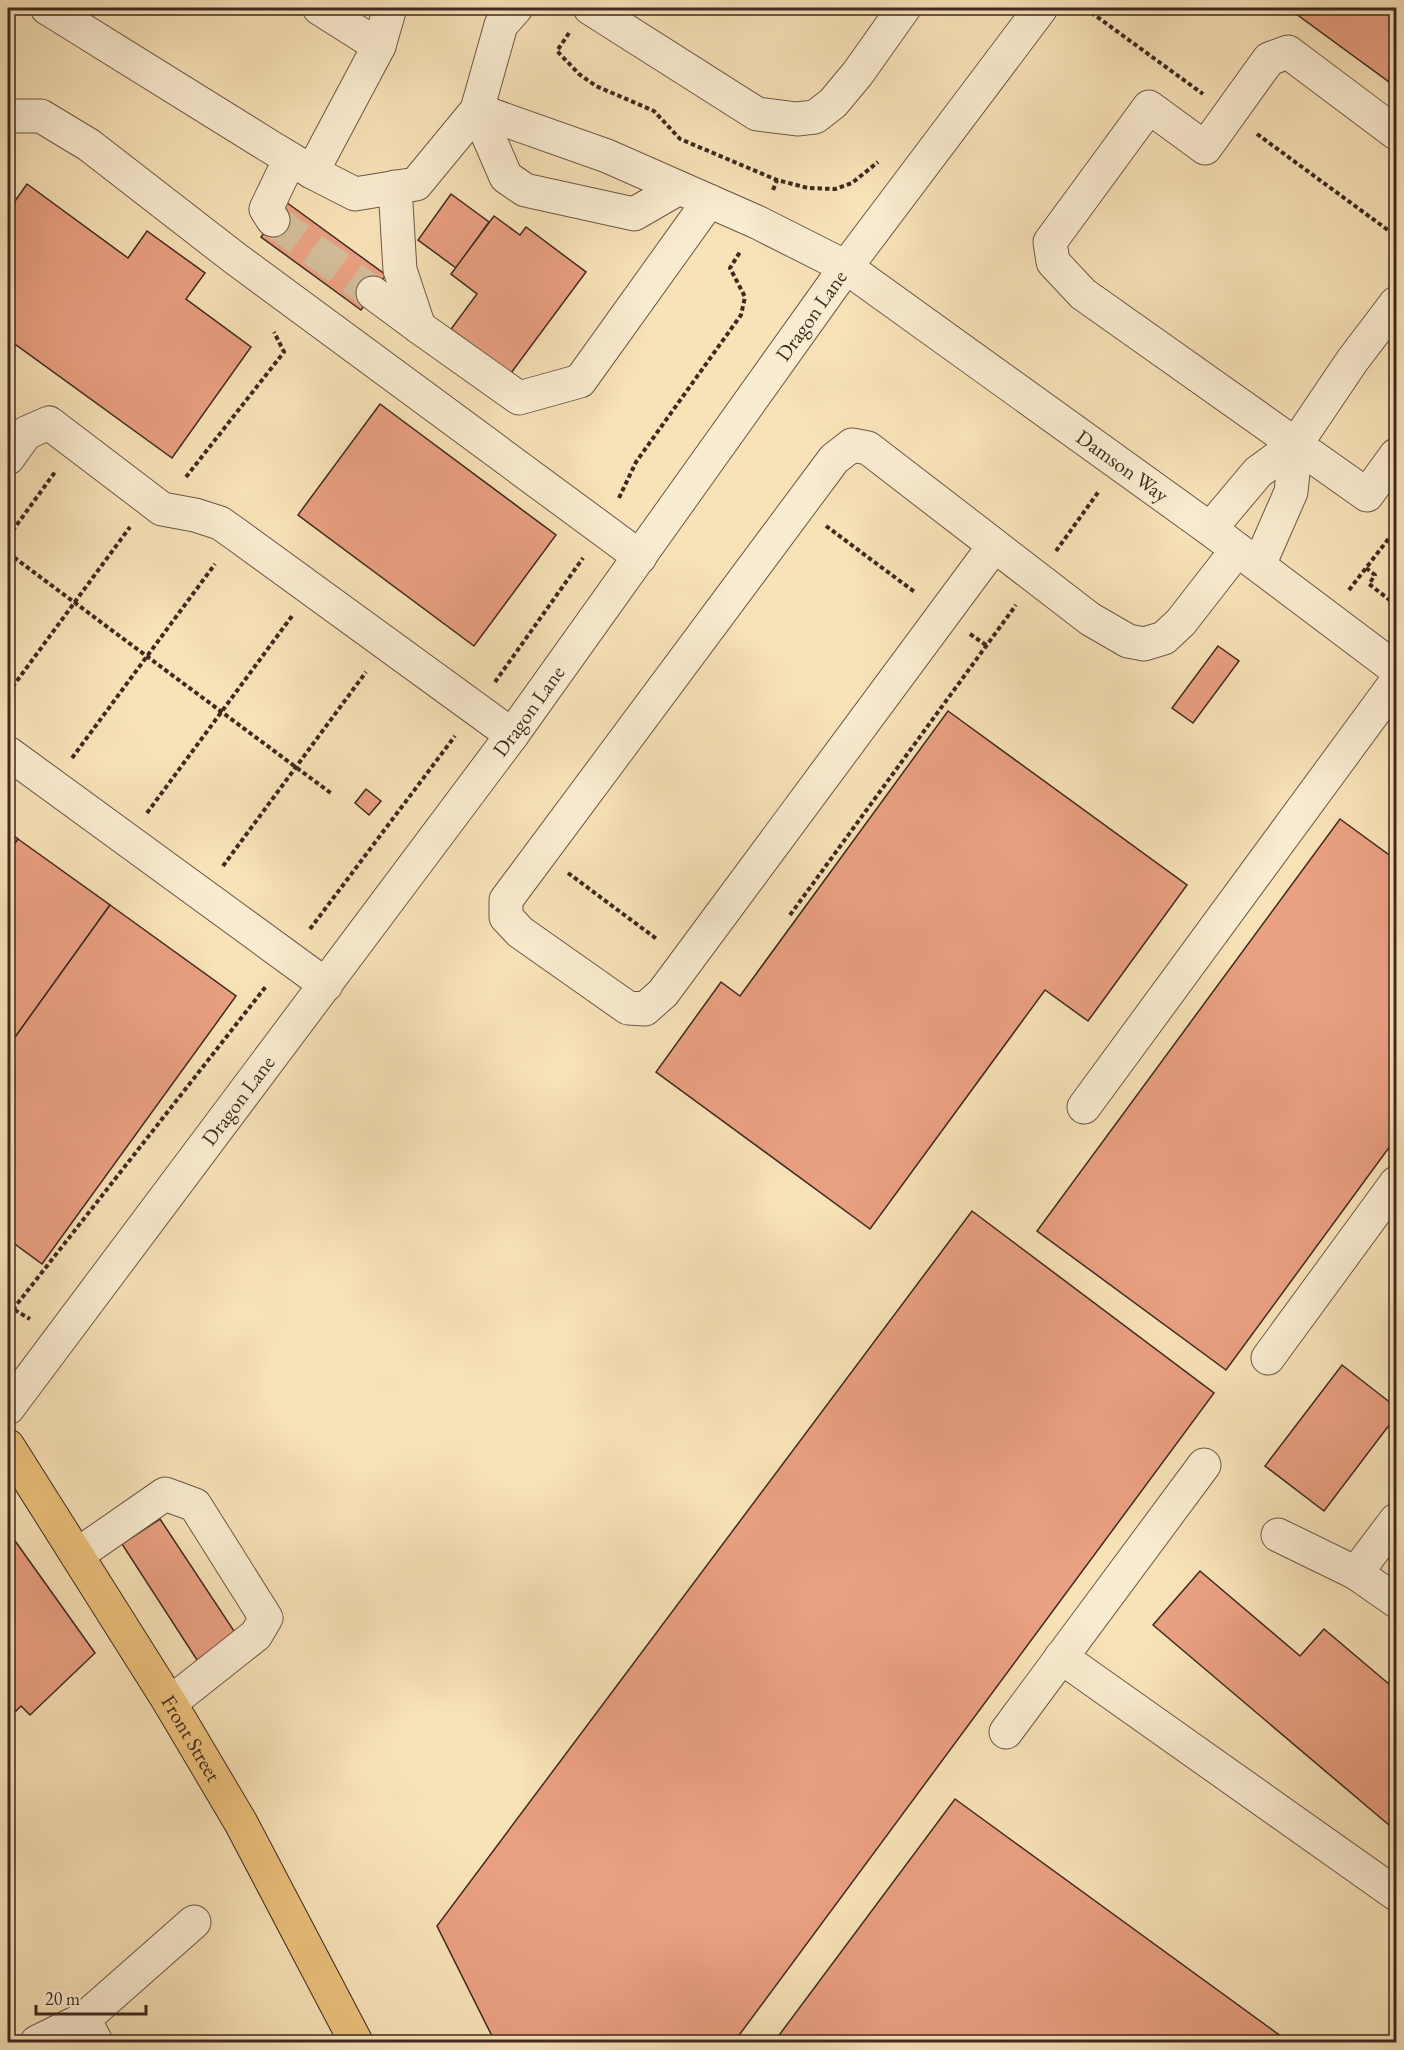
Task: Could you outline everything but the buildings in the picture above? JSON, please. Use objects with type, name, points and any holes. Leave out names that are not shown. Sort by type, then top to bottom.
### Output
[{"type":"main road","name":"Front Street","points":[[8,1446],[170,1703],[242,1823],[356,2043]]},
{"type":"street","points":[[47,8],[301,165],[355,194],[416,184],[477,110],[501,25],[516,8]]},
{"type":"street","points":[[319,8],[379,46]]},
{"type":"street","points":[[273,220],[266,208],[301,165],[379,46],[390,8]]},
{"type":"street","points":[[582,16],[757,114],[797,119],[815,117],[833,103],[858,73],[904,8]]},
{"type":"street","name":"Dragon Lane","points":[[8,1408],[512,735],[846,267],[1041,8]]},
{"type":"street","points":[[1396,133],[1288,52],[1269,59],[1205,148],[1149,107],[1050,242],[1053,262],[1083,294],[1367,495],[1396,455]]},
{"type":"street","points":[[477,110],[506,177],[525,190],[634,214],[679,188]]},
{"type":"street","name":"Damson Way","points":[[477,110],[607,156],[709,201],[846,267],[1210,529],[1396,669]]},
{"type":"street","points":[[8,116],[41,116],[89,145],[236,259],[640,557]]},
{"type":"street","points":[[395,187],[400,270],[419,327]]},
{"type":"street","points":[[373,293],[519,398],[580,381],[709,201]]},
{"type":"street","points":[[1210,529],[1258,472],[1296,444],[1352,361],[1396,303]]},
{"type":"street","points":[[8,458],[26,433],[49,423],[156,504],[219,524],[237,535],[512,735]]},
{"type":"street","points":[[994,546],[663,993],[645,1010],[628,1008],[520,932],[506,917],[506,900],[834,459],[852,445],[868,448],[1090,619],[1128,641],[1144,644],[1164,638],[1248,558],[1291,492],[1296,444]]},
{"type":"street","points":[[1084,1107],[1396,682]]},
{"type":"street","points":[[8,753],[201,896],[326,984]]},
{"type":"street","points":[[1268,1358],[1396,1184]]},
{"type":"street","points":[[1006,1731],[1204,1465]]},
{"type":"street","points":[[77,1555],[165,1494],[195,1504],[255,1599],[266,1618],[256,1635],[170,1703]]},
{"type":"street","points":[[1356,1573],[1396,1520]]},
{"type":"street","points":[[1278,1535],[1356,1573],[1396,1601]]},
{"type":"street","points":[[1060,1657],[1396,1894]]},
{"type":"street","points":[[37,2043],[90,2031],[194,1922]]},
{"type":"path","points":[[582,16],[557,51],[579,74],[596,86],[654,111],[680,139],[777,180],[808,188],[835,189],[852,183],[883,158]]},
{"type":"path","points":[[8,1347],[14,1308],[288,958],[476,709],[603,529],[636,462],[741,315],[744,297],[730,268]]},
{"type":"path","points":[[8,693],[74,602],[284,352]]},
{"type":"path","points":[[8,537],[76,443]]},
{"type":"path","points":[[790,915],[1119,464]]},
{"type":"path","points":[[799,506],[986,646]]},
{"type":"path","points":[[1350,589],[1396,529]]},
{"type":"path","points":[[52,785],[237,535]]},
{"type":"path","points":[[8,553],[332,794]]},
{"type":"path","points":[[1366,568],[1375,575],[1369,584],[1396,604]]},
{"type":"path","points":[[127,840],[312,590]]},
{"type":"path","points":[[201,896],[387,643]]},
{"type":"path","points":[[541,853],[687,961]]},
{"type":"tunnel","points":[[273,220],[373,293]]}]
